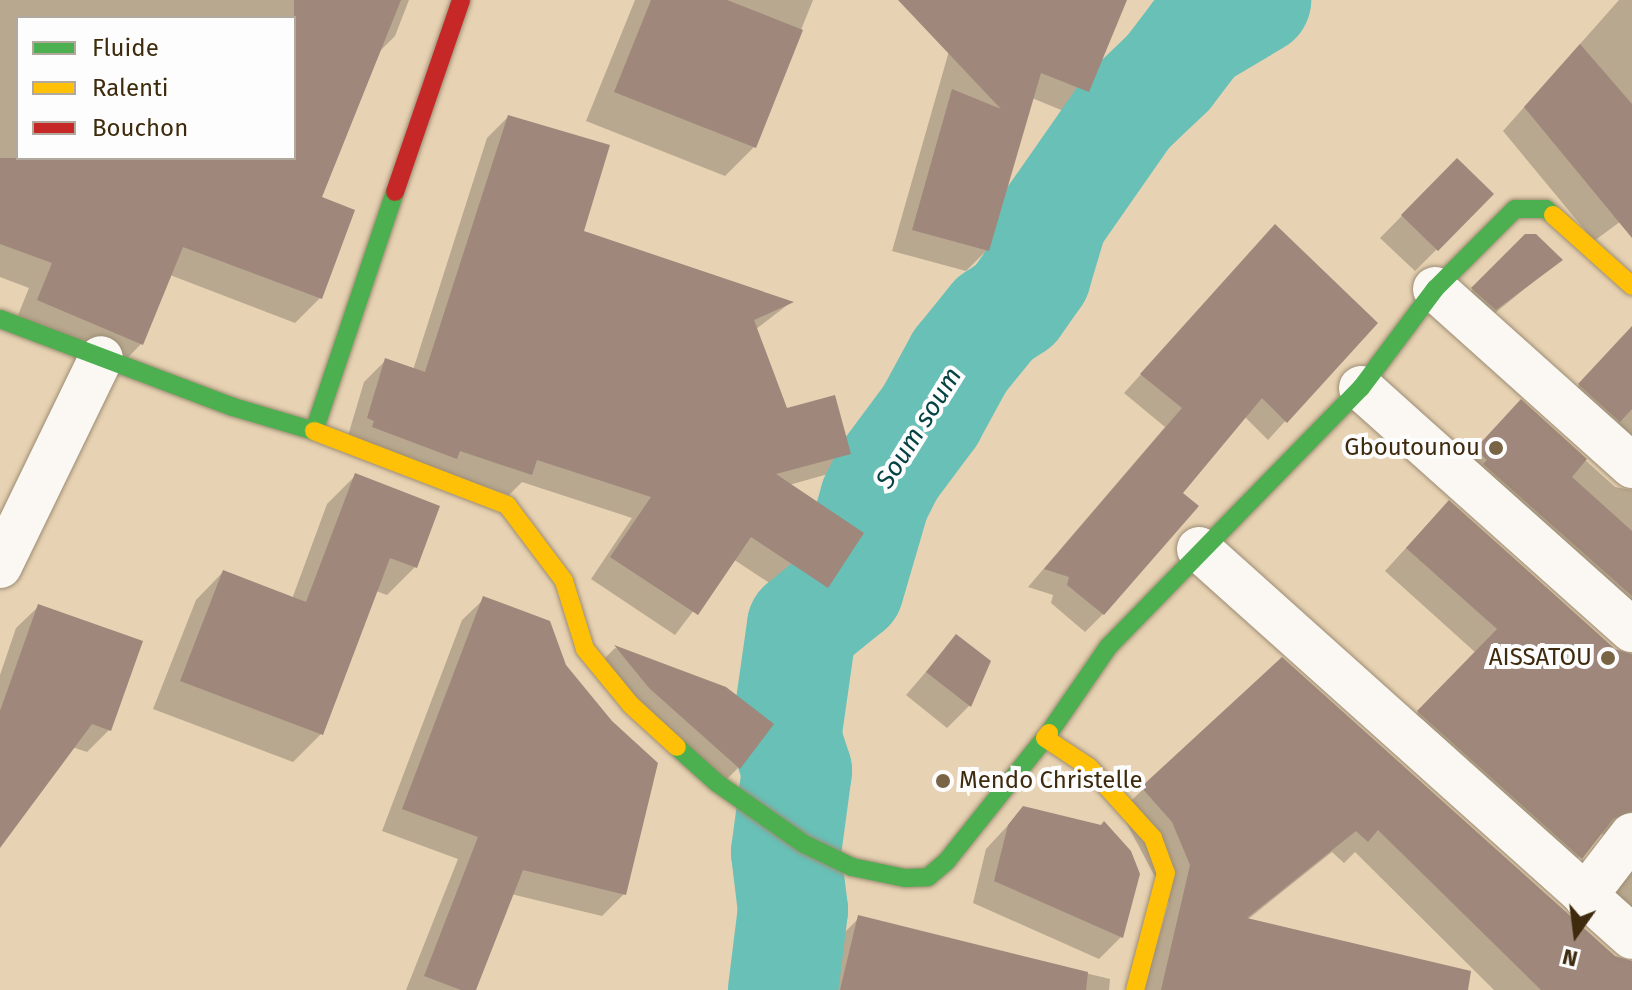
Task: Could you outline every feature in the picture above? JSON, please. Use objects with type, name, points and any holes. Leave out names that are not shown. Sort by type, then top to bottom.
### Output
[{"type":"street","points":[[314,431],[461,0]]},
{"type":"street","points":[[0,319],[101,358],[314,431],[507,505],[564,581],[585,649],[631,705],[717,783],[804,844],[852,867],[905,878],[928,877],[946,862],[1045,738],[1108,647],[1199,549],[1361,388],[1435,289],[1515,209],[1546,209],[1632,286]]},
{"type":"street","points":[[1435,289],[1632,466]]},
{"type":"street","points":[[0,566],[101,358]]},
{"type":"street","points":[[1361,388],[1632,630]]},
{"type":"street","points":[[1199,549],[1632,937]]},
{"type":"street","points":[[1045,738],[1089,767],[1153,838],[1166,873],[1135,990]]},
{"type":"street","points":[[1585,896],[1632,835]]},
{"type":"building","points":[[294,0],[401,0],[322,197],[355,210],[322,299],[183,247],[143,345],[37,300],[52,263],[0,244],[0,158],[296,160]]},
{"type":"building","points":[[651,0],[727,0],[803,30],[756,148],[614,92]]},
{"type":"building","points":[[898,0],[1127,0],[1089,92],[1041,73],[989,251],[912,230],[952,89],[1001,109]]},
{"type":"building","points":[[1580,44],[1632,104],[1632,238],[1524,107]]},
{"type":"building","points":[[508,115],[610,145],[584,231],[794,302],[754,320],[787,408],[835,395],[851,454],[776,474],[864,533],[828,588],[751,537],[698,615],[610,557],[651,497],[537,460],[532,475],[460,451],[457,459],[372,427],[374,421],[367,418],[385,358],[425,372]]},
{"type":"building","points":[[1457,158],[1494,194],[1438,251],[1401,215]]},
{"type":"building","points":[[1275,224],[1378,323],[1287,423],[1262,398],[1183,493],[1199,506],[1104,615],[1067,585],[1069,577],[1044,569],[1182,408],[1140,374]]},
{"type":"building","points":[[1525,234],[1536,234],[1563,260],[1496,310],[1471,288]]},
{"type":"building","points":[[1632,326],[1632,409],[1620,422],[1578,384]]},
{"type":"building","points":[[1521,399],[1587,459],[1572,477],[1632,531],[1632,596],[1483,464],[1487,460],[1475,449]]},
{"type":"building","points":[[355,473],[440,506],[417,568],[390,558],[323,735],[180,681],[223,570],[306,602]]},
{"type":"building","points":[[1449,500],[1615,649],[1632,654],[1632,811],[1613,819],[1582,859],[1417,711],[1497,629],[1406,548]]},
{"type":"building","points":[[483,596],[550,621],[566,665],[612,721],[658,763],[626,895],[523,870],[476,990],[461,990],[424,976],[478,837],[402,809]]},
{"type":"building","points":[[38,604],[143,641],[111,731],[92,724],[0,848],[0,711]]},
{"type":"building","points":[[956,634],[991,661],[971,707],[926,672]]},
{"type":"building","points":[[614,645],[726,687],[774,724],[740,769],[649,688]]},
{"type":"building","points":[[1282,657],[1615,956],[1632,961],[1632,990],[1541,990],[1378,830],[1368,842],[1356,831],[1247,918],[1471,971],[1468,990],[1161,990],[1190,865],[1172,822],[1141,787]]},
{"type":"building","points":[[1023,806],[1101,825],[1104,821],[1131,851],[1140,874],[1123,938],[994,881],[1008,825]]},
{"type":"building","points":[[858,915],[1088,972],[1086,990],[840,990]]},
{"type":"waterway","name":"Soum soum","points":[[783,990],[793,910],[786,852],[797,771],[786,738],[802,626],[849,588],[875,499],[889,471],[930,416],[960,361],[994,319],[1015,305],[1036,275],[1053,218],[1127,112],[1168,73],[1197,35],[1256,0]]},
{"type":"traffic: fast","points":[[0,319],[233,407],[314,431],[395,192]]},
{"type":"traffic: fast","points":[[1049,733],[1108,647],[1361,388],[1435,289],[1515,209],[1546,209],[1553,215]]},
{"type":"traffic: fast","points":[[677,747],[717,783],[804,844],[852,867],[905,878],[928,877],[946,862],[1045,738]]},
{"type":"traffic: slow","points":[[1553,215],[1632,286]]},
{"type":"traffic: slow","points":[[314,431],[507,505],[564,581],[585,649],[631,705],[677,747]]},
{"type":"traffic: slow","points":[[1049,733],[1045,738],[1089,767],[1153,838],[1166,873],[1135,990]]},
{"type":"traffic: jam","points":[[395,192],[461,0]]},
{"type":"place","name":"Gboutounou","points":[[1496,448]]},
{"type":"place","name":"AISSATOU","points":[[1608,658]]},
{"type":"place","name":"Mendo Christelle","points":[[943,781]]}]
